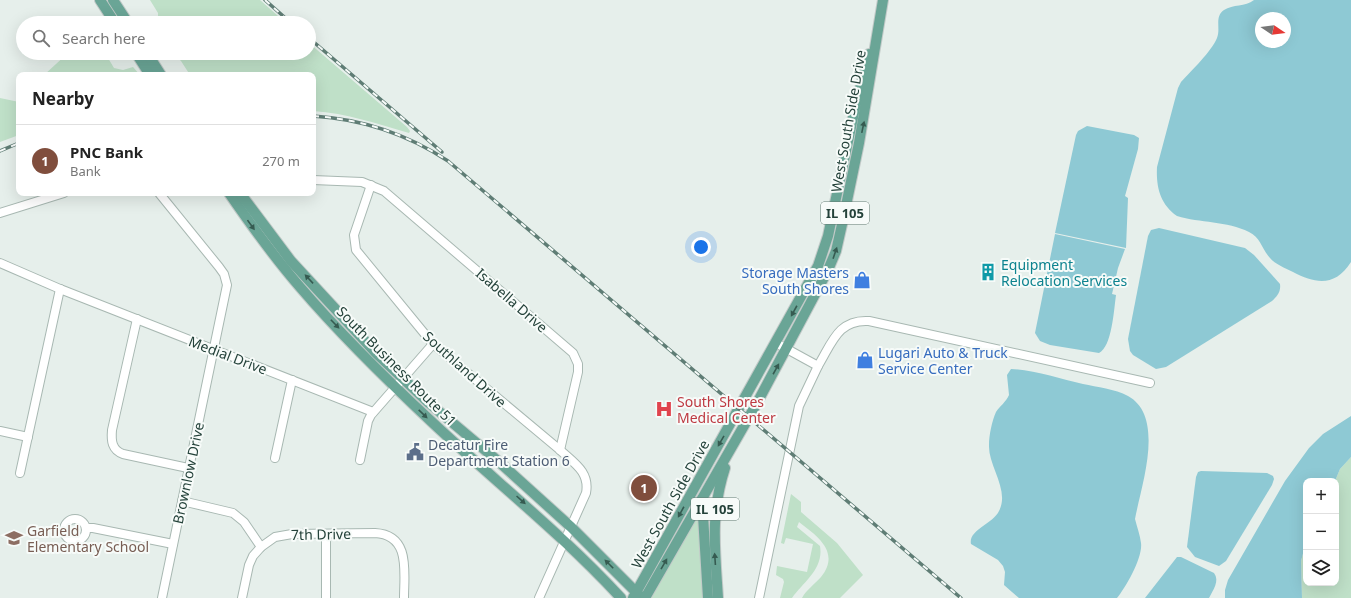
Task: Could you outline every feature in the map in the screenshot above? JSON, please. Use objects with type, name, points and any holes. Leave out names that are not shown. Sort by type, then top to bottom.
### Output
[{"type":"main road","points":[[100,0],[111,16]]},
{"type":"main road","points":[[113,0],[123,16]]},
{"type":"main road","name":"West South Side Drive","points":[[639,596],[707,465],[815,274],[825,250],[855,108],[883,3]]},
{"type":"main road","name":"West South Side Drive","points":[[639,596],[702,499],[744,426],[817,293],[836,251],[866,108],[883,3]]},
{"type":"main road","points":[[140,60],[148,72]]},
{"type":"main road","points":[[151,60],[159,72]]},
{"type":"main road","name":"South Business Route 51","points":[[230,196],[300,287],[395,387],[434,424],[565,540],[621,598]]},
{"type":"main road","name":"South Business Route 51","points":[[242,196],[292,260],[376,353],[403,379],[571,526],[639,596]]},
{"type":"main road","name":"IL 105","points":[[718,598],[713,532],[715,508],[725,468],[744,426]]},
{"type":"main road","name":"IL 105","points":[[707,465],[703,483],[702,499],[708,598]]},
{"type":"street","points":[[316,180],[362,182],[372,185]]},
{"type":"street","name":"Southland Drive","points":[[372,185],[355,228],[354,245],[361,256],[433,344],[560,450],[582,471],[587,483],[586,493],[539,598]]},
{"type":"street","name":"Isabella Drive","points":[[372,185],[389,195],[576,357],[578,372],[560,450]]},
{"type":"street","points":[[0,213],[54,196]]},
{"type":"street","name":"Brownlow Drive","points":[[161,196],[219,267],[225,278],[227,289],[188,468],[162,598]]},
{"type":"street","name":"Medial Drive","points":[[0,263],[60,289],[373,412]]},
{"type":"street","points":[[20,473],[60,289]]},
{"type":"street","points":[[137,319],[112,430],[113,445],[116,451],[123,454],[188,468]]},
{"type":"street","points":[[759,598],[799,406],[818,366],[838,332],[848,324],[861,320],[877,322],[1150,383]]},
{"type":"street","points":[[360,460],[368,421],[373,412],[433,344]]},
{"type":"street","points":[[776,344],[818,366]]},
{"type":"street","points":[[275,458],[292,380]]},
{"type":"street","points":[[0,431],[28,437]]},
{"type":"street","points":[[182,501],[233,513],[244,522],[261,547]]},
{"type":"street","points":[[86,528],[93,528],[173,544]]},
{"type":"street","name":"7th Drive","points":[[242,598],[249,565],[253,556],[261,547],[275,537],[284,534],[380,533],[391,538],[400,546],[403,555],[404,598]]},
{"type":"street","points":[[326,534],[326,598]]},
{"type":"green space","points":[[150,0],[260,0],[278,16],[158,16],[158,13]]},
{"type":"green space","points":[[316,49],[410,131],[409,133],[350,116],[316,111],[316,72],[188,72],[180,60],[316,60]]},
{"type":"green space","points":[[60,60],[109,60],[114,68],[123,70],[133,67],[137,72],[47,72]]},
{"type":"green space","points":[[0,98],[16,101],[16,136],[0,142]]},
{"type":"green space","points":[[1351,457],[1351,598],[1302,598],[1301,561],[1303,553],[1303,586],[1339,586],[1339,478],[1336,478],[1340,469]]},
{"type":"green space","points":[[791,494],[801,502],[801,512],[837,543],[863,575],[840,598],[802,598],[821,577],[827,568],[829,560],[828,552],[824,545],[813,533],[799,522],[797,527],[820,546],[819,562],[812,575],[792,598],[780,598],[784,582],[783,579],[776,575],[777,566],[807,572],[813,544],[786,538],[784,544],[781,543]]},
{"type":"green space","points":[[699,508],[705,598],[650,598]]},
{"type":"water","points":[[1254,0],[1351,0],[1351,262],[1345,270],[1332,279],[1317,281],[1301,276],[1280,266],[1270,258],[1259,240],[1253,234],[1241,228],[1177,216],[1167,206],[1158,188],[1157,167],[1178,88],[1181,82],[1201,61],[1217,38],[1218,19],[1221,13],[1228,8],[1247,4]]},
{"type":"water","points":[[1087,126],[1134,135],[1139,138],[1138,149],[1125,196],[1128,198],[1126,248],[1055,233],[1076,135],[1078,131]]},
{"type":"water","points":[[1159,228],[1245,248],[1254,255],[1280,284],[1280,289],[1272,301],[1166,367],[1156,369],[1133,355],[1130,351],[1128,339],[1148,236],[1151,230]]},
{"type":"water","points":[[1055,234],[1125,249],[1118,268],[1112,294],[1116,295],[1110,336],[1107,343],[1099,353],[1050,345],[1040,341],[1035,333]]},
{"type":"water","points":[[1011,369],[1038,373],[1112,390],[1123,394],[1128,396],[1139,406],[1146,419],[1148,453],[1135,519],[1141,540],[1141,549],[1137,564],[1125,587],[1117,598],[1019,598],[1004,585],[1005,572],[1003,566],[998,560],[971,544],[973,535],[996,516],[1002,503],[1002,495],[990,453],[989,441],[996,412],[1009,395],[1007,375]]},
{"type":"water","points":[[1351,416],[1351,457],[1340,469],[1336,478],[1303,478],[1303,553],[1301,561],[1302,598],[1225,598],[1225,590],[1228,580],[1285,481],[1309,448],[1323,434]]},
{"type":"water","points":[[1198,472],[1267,473],[1273,476],[1274,479],[1272,485],[1226,561],[1219,566],[1195,557],[1187,547],[1196,477]]},
{"type":"water","points":[[1177,557],[1181,557],[1214,573],[1216,576],[1216,582],[1209,598],[1145,598]]},
{"type":"railway","points":[[265,0],[283,16]]},
{"type":"railway","points":[[316,44],[442,152]]},
{"type":"railway","points":[[316,116],[349,120],[384,130],[416,143],[448,161],[961,598]]},
{"type":"railway","points":[[0,151],[16,144]]},
{"type":"place","name":"Equipment Relocation Services","points":[[988,272]]},
{"type":"place","name":"Storage Masters South Shores","points":[[862,280]]},
{"type":"place","name":"Lugari Auto & Truck Service Center","points":[[865,360]]},
{"type":"place","name":"South Shores Medical Center","points":[[664,409]]},
{"type":"place","name":"Decatur Fire Department Station 6","points":[[415,452]]},
{"type":"place","name":"PNC Bank","points":[[644,488]]},
{"type":"place","name":"Garfield Elementary School","points":[[14,538]]}]
